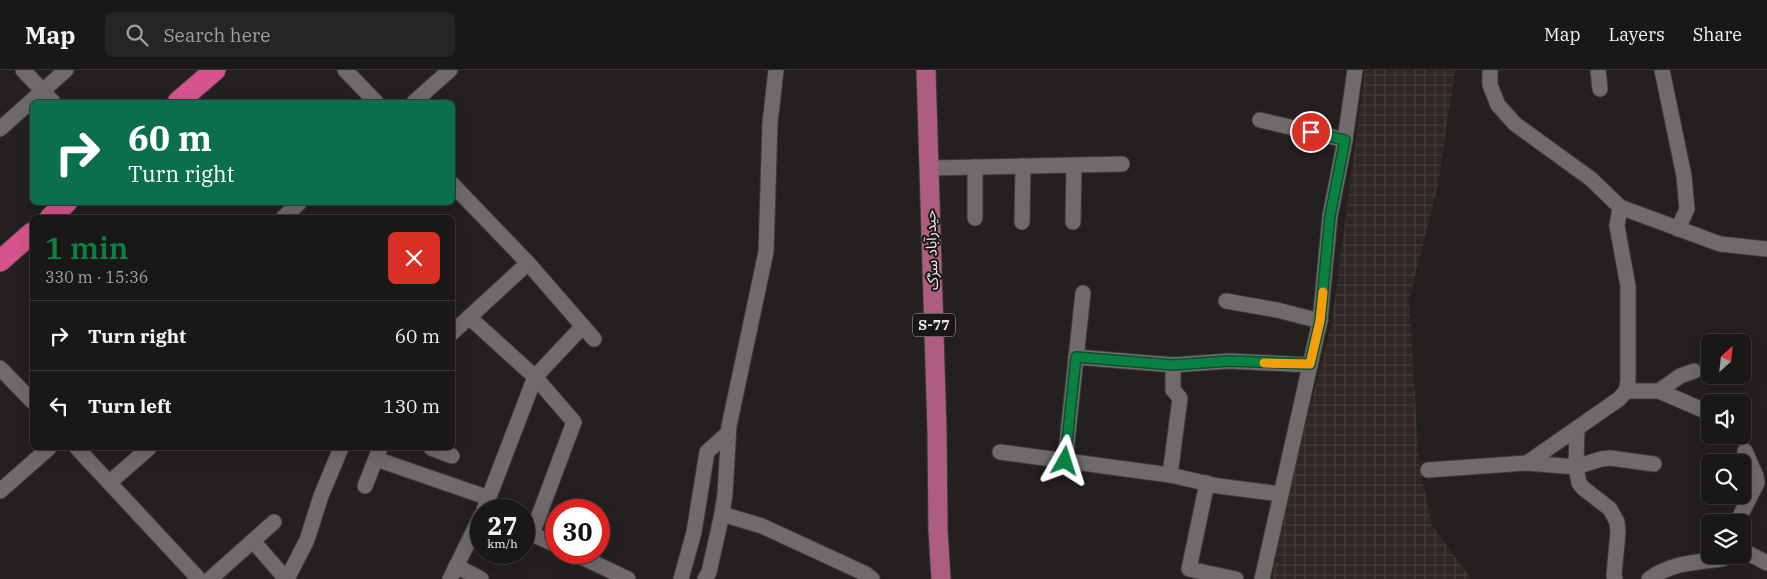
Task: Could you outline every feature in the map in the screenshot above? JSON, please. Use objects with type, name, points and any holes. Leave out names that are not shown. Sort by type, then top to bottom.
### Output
[{"type":"highway","points":[[180,100],[215,70]]},
{"type":"highway","points":[[53,215],[64,205]]},
{"type":"highway","points":[[0,261],[30,235]]},
{"type":"main road","name":"حیدرآباد سڑک","points":[[926,70],[937,431],[938,530],[941,579]]},
{"type":"street","points":[[23,70],[51,100]]},
{"type":"street","points":[[32,100],[66,70]]},
{"type":"street","points":[[345,70],[374,100]]},
{"type":"street","points":[[416,100],[450,70]]},
{"type":"street","points":[[705,579],[722,514],[728,433],[766,252],[770,123],[776,70]]},
{"type":"street","points":[[1262,579],[1320,321],[1330,216],[1345,140],[1355,70]]},
{"type":"street","points":[[1490,70],[1490,85],[1498,105],[1515,124],[1591,179],[1620,207],[1720,244],[1767,248]]},
{"type":"street","points":[[1598,70],[1600,89]]},
{"type":"street","points":[[1662,70],[1684,176],[1687,209],[1678,229]]},
{"type":"street","points":[[0,128],[30,102]]},
{"type":"street","points":[[1260,120],[1345,140]]},
{"type":"street","points":[[929,168],[1122,164]]},
{"type":"street","points":[[1073,222],[1074,165]]},
{"type":"street","points":[[1022,222],[1023,166]]},
{"type":"street","points":[[975,167],[975,218]]},
{"type":"street","points":[[455,187],[528,263],[594,339]]},
{"type":"street","points":[[286,215],[297,205]]},
{"type":"street","points":[[1528,463],[1618,399],[1626,391],[1628,381],[1628,286],[1617,226],[1620,207]]},
{"type":"street","points":[[455,329],[528,263]]},
{"type":"street","points":[[1065,461],[1083,293]]},
{"type":"street","points":[[1226,301],[1277,310],[1320,321]]},
{"type":"street","points":[[469,317],[535,377],[574,422],[535,515]]},
{"type":"street","points":[[488,499],[535,377],[583,326]]},
{"type":"street","points":[[1076,357],[1173,365],[1229,361],[1310,364]]},
{"type":"street","points":[[1170,475],[1180,398],[1173,390],[1173,365]]},
{"type":"street","points":[[0,368],[30,399]]},
{"type":"street","points":[[1659,392],[1680,376],[1694,371]]},
{"type":"street","points":[[1626,391],[1659,392],[1701,409]]},
{"type":"street","points":[[1577,429],[1576,467],[1579,483],[1610,509],[1616,522],[1618,532],[1615,579]]},
{"type":"street","points":[[681,579],[694,532],[707,452],[728,433]]},
{"type":"street","points":[[0,491],[47,450]]},
{"type":"street","points":[[79,450],[200,579]]},
{"type":"street","points":[[110,482],[148,450]]},
{"type":"street","points":[[253,541],[287,579],[307,540],[321,496],[340,450]]},
{"type":"street","points":[[436,450],[452,456]]},
{"type":"street","points":[[1740,514],[1756,483],[1756,476],[1745,451]]},
{"type":"street","points":[[1000,452],[1170,475],[1207,484],[1281,494]]},
{"type":"street","points":[[365,486],[378,453],[475,499]]},
{"type":"street","points":[[1428,470],[1528,463],[1576,467],[1610,458],[1654,464]]},
{"type":"street","points":[[1207,484],[1189,569],[1236,579]]},
{"type":"street","points":[[722,514],[762,526],[866,574],[872,579]]},
{"type":"street","points":[[210,579],[274,522]]},
{"type":"street","points":[[470,538],[453,573],[481,579]]},
{"type":"street","points":[[1751,555],[1767,563]]},
{"type":"street","points":[[1649,579],[1672,566],[1701,561]]},
{"type":"street","points":[[597,564],[628,579]]},
{"type":"shaded area","points":[[1365,70],[1455,70],[1438,185],[1409,299],[1419,464],[1432,525],[1471,579],[1272,579],[1294,469],[1332,322]]},
{"type":"slow traffic","points":[[1264,363],[1310,364],[1320,321],[1323,292]]},
{"type":"route","points":[[1065,461],[1076,357],[1173,365],[1229,361],[1310,364],[1320,321],[1330,216],[1345,140],[1311,132]]}]
